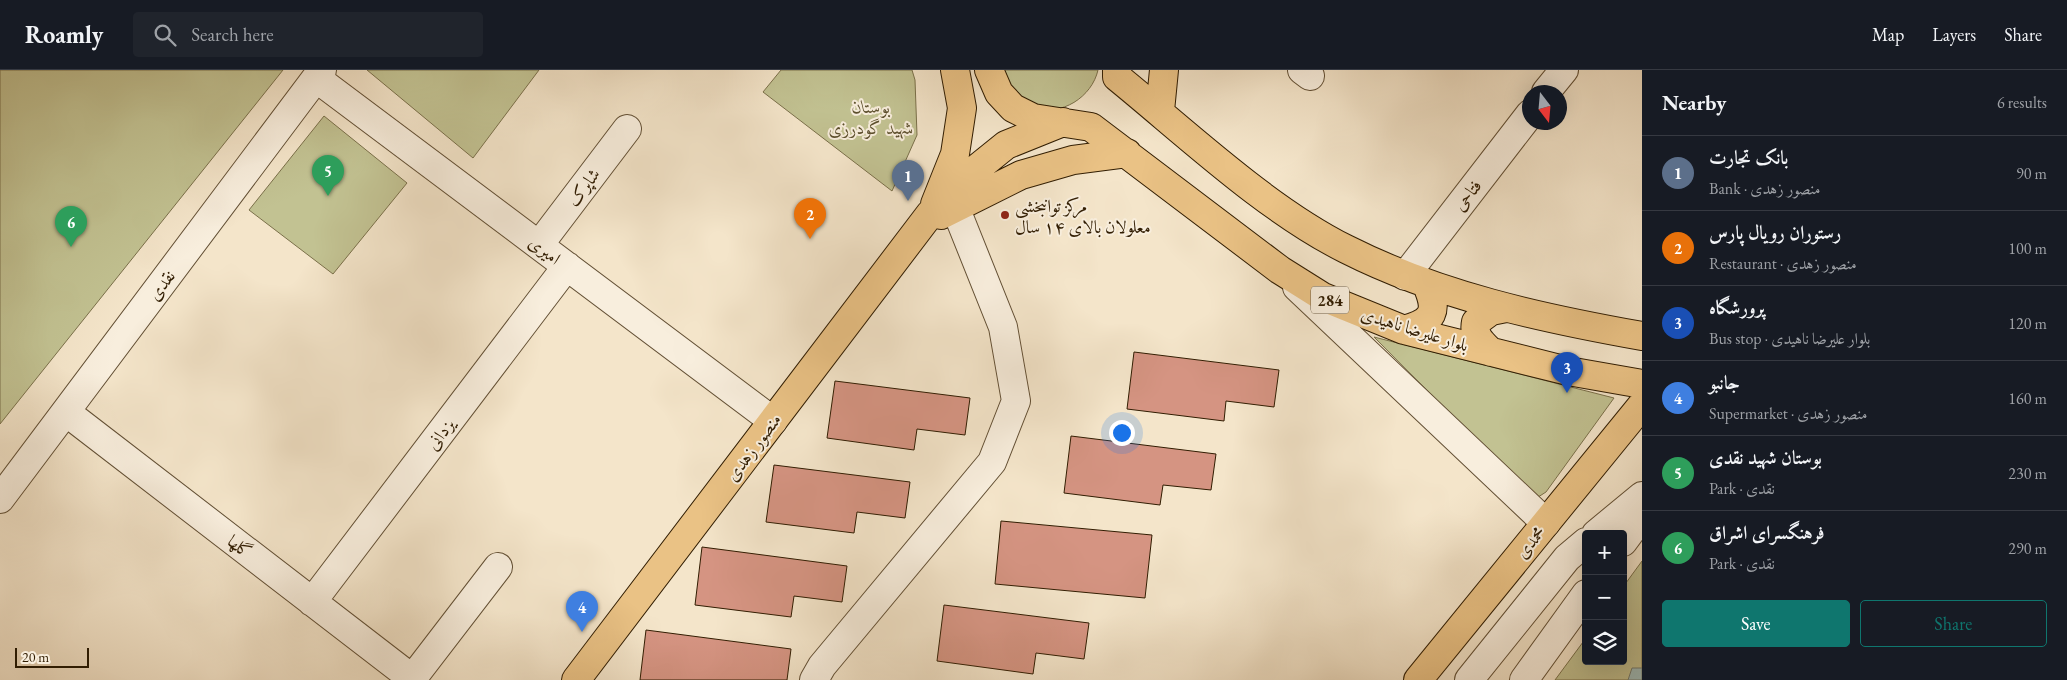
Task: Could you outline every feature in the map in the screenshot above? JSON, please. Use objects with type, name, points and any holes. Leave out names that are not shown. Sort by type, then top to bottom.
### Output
[{"type":"main road","name":"منصور زهدی","points":[[936,216],[955,154],[962,108],[955,70]]},
{"type":"main road","name":"بلوار علیرضا ناهیدی","points":[[989,70],[1000,93],[1013,108],[1033,118],[1091,127],[1280,270],[1323,298],[1404,330],[1568,371],[1642,384]]},
{"type":"main road","points":[[1160,111],[1164,70]]},
{"type":"main road","points":[[1117,73],[1160,111],[1293,218],[1345,249],[1415,280],[1506,308],[1578,325],[1642,336]]},
{"type":"main road","name":"منصور زهدی","points":[[576,680],[773,421],[970,174],[1006,144],[1063,122]]},
{"type":"main road","points":[[936,216],[1021,175],[1073,160],[1127,153]]},
{"type":"main road","points":[[1404,330],[1422,324],[1430,317],[1434,308],[1433,298],[1415,280]]},
{"type":"main road","points":[[1490,352],[1474,331],[1476,322],[1491,311],[1506,308]]},
{"type":"main road","name":"محمدی","points":[[1418,680],[1642,405]]},
{"type":"street","points":[[1552,85],[1564,70]]},
{"type":"street","name":"امیری","points":[[319,74],[539,245],[773,421]]},
{"type":"street","name":"نقدی","points":[[0,499],[319,74]]},
{"type":"street","name":"فتاحی","points":[[1415,280],[1522,126]]},
{"type":"street","name":"شاپرک","points":[[539,245],[627,129]]},
{"type":"street","points":[[814,680],[822,666],[992,462],[1016,401],[1003,327],[936,216]]},
{"type":"street","name":"یزدانی","points":[[312,602],[567,266]]},
{"type":"street","points":[[1280,270],[1546,523]]},
{"type":"street","name":"گلها","points":[[66,412],[413,679]]},
{"type":"street","points":[[1601,530],[1642,496]]},
{"type":"street","points":[[1627,537],[1642,516]]},
{"type":"street","points":[[1469,680],[1567,558],[1582,545]]},
{"type":"street","points":[[413,679],[498,567]]},
{"type":"street","points":[[1524,680],[1582,600]]},
{"type":"green space","points":[[0,70],[283,70],[0,424]]},
{"type":"green space","points":[[367,70],[539,70],[473,158]]},
{"type":"green space","name":"بوستان شهید گودرزی","points":[[781,70],[912,70],[915,80],[917,135],[892,191],[763,92]]},
{"type":"green space","points":[[1002,70],[1098,70],[1095,80],[1089,89],[1074,102],[1065,107],[1045,109],[1035,107],[1019,97],[1007,81]]},
{"type":"green space","points":[[324,116],[407,183],[333,274],[249,210]]},
{"type":"green space","points":[[1374,337],[1614,398],[1546,492],[1535,499]]},
{"type":"green space","points":[[1642,561],[1642,680],[1555,680],[1582,643],[1582,665],[1627,665],[1627,582]]},
{"type":"water","points":[[1632,668],[1642,668],[1642,680],[1628,680]]},
{"type":"building","points":[[1134,352],[1279,370],[1274,407],[1226,401],[1224,421],[1127,409]]},
{"type":"building","points":[[835,381],[970,398],[965,435],[917,429],[914,450],[827,438]]},
{"type":"building","points":[[1071,436],[1216,454],[1211,490],[1163,485],[1160,505],[1064,493]]},
{"type":"building","points":[[774,465],[910,482],[905,518],[857,512],[854,533],[766,522]]},
{"type":"building","points":[[1001,521],[1152,535],[1145,598],[995,584]]},
{"type":"building","points":[[702,547],[847,566],[842,602],[794,596],[791,617],[695,605]]},
{"type":"building","points":[[944,605],[1089,623],[1084,659],[1036,653],[1033,674],[937,661]]},
{"type":"building","points":[[646,630],[791,649],[787,680],[640,680]]},
{"type":"place","name":"بوستان شهید نقدی","points":[[328,196]]},
{"type":"place","name":"بانک تجارت","points":[[908,201]]},
{"type":"place","name":"مرکز توانبخشی معلولان بالای ۱۴ سال","points":[[1005,215]]},
{"type":"place","name":"رستوران رویال پارس","points":[[810,239]]},
{"type":"place","name":"فرهنگسرای اشراق","points":[[71,247]]},
{"type":"place","name":"پرورشگاه","points":[[1567,393]]},
{"type":"place","name":"جانبو","points":[[582,632]]}]
